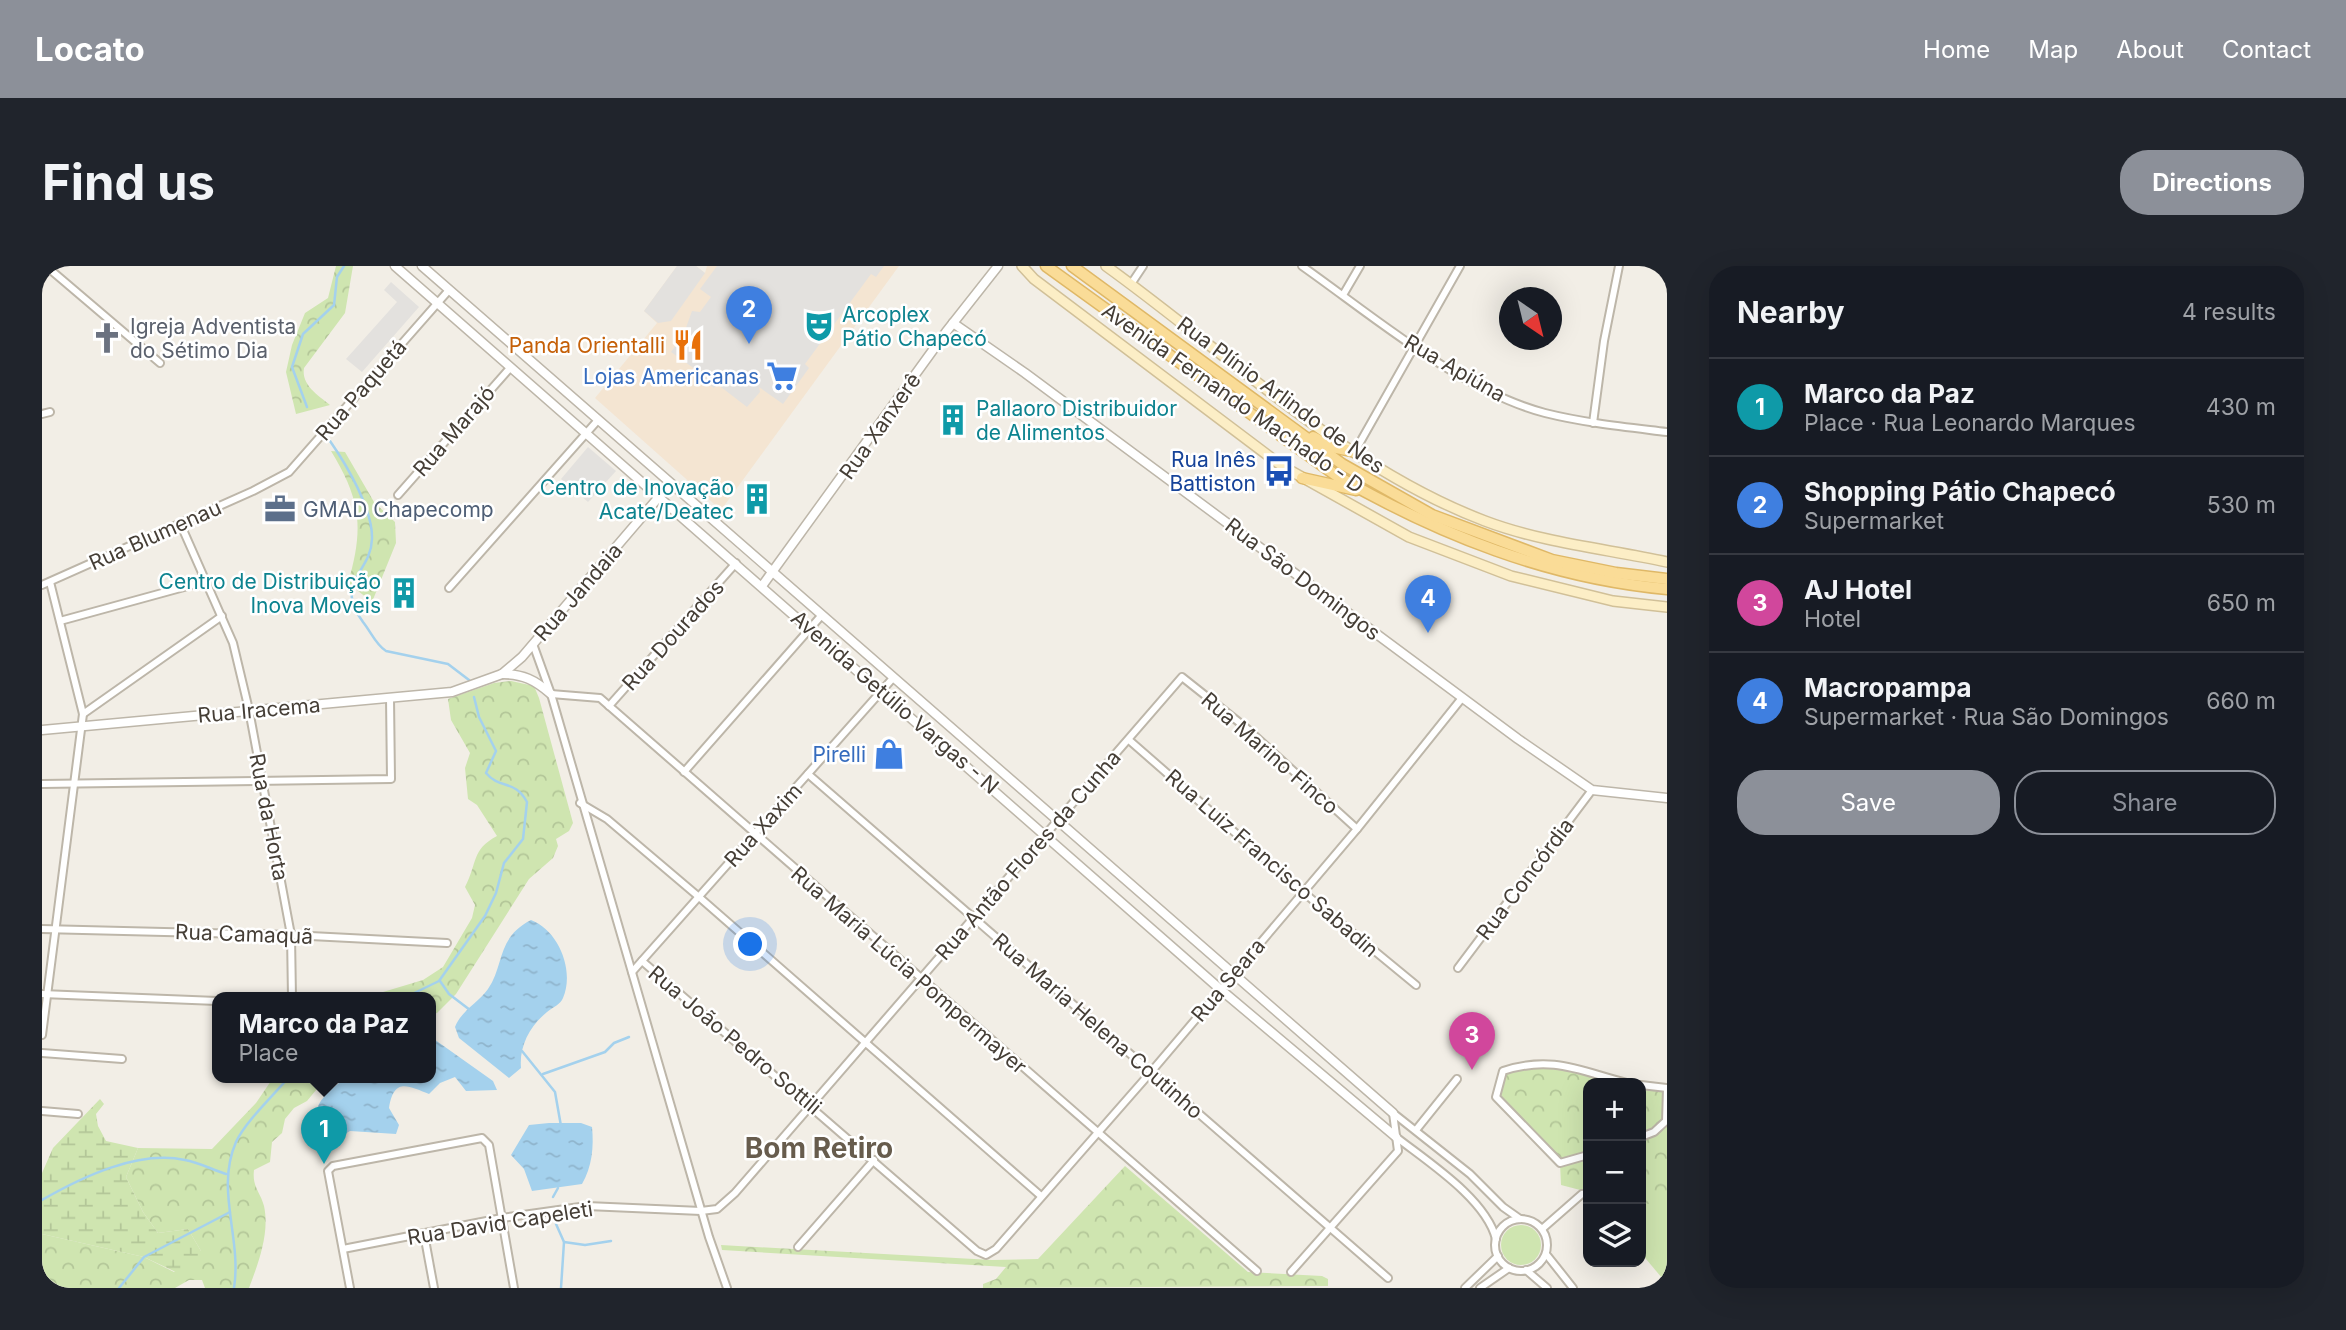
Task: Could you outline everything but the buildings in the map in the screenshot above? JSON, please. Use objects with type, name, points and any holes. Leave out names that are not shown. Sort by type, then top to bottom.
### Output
[{"type":"main road","points":[[1022,266],[1034,279],[1301,478],[1409,537],[1511,576],[1613,601],[1667,607]]},
{"type":"main road","name":"Avenida Fernando Machado - D","points":[[1046,266],[1337,476],[1429,525],[1552,570],[1665,584]]},
{"type":"main road","name":"Avenida Fernando Machado - D","points":[[1072,266],[1342,464],[1432,515],[1552,560],[1665,584]]},
{"type":"main road","name":"Rua Plínio Arlindo de Nes","points":[[1106,266],[1382,472],[1487,522],[1528,534],[1667,562]]},
{"type":"main road","points":[[1269,412],[1285,418],[1332,447],[1353,452]]},
{"type":"main road","points":[[1301,478],[1365,492]]},
{"type":"street","points":[[46,266],[160,363]]},
{"type":"street","name":"Avenida Getúlio Vargas - N","points":[[395,266],[1220,989],[1396,1137]]},
{"type":"street","name":"Avenida Getúlio Vargas - N","points":[[422,266],[1394,1113]]},
{"type":"street","name":"Rua Xanxerê","points":[[762,586],[774,574],[953,323],[998,266]]},
{"type":"street","points":[[1131,284],[1143,266]]},
{"type":"street","name":"Rua Apiúna","points":[[1302,266],[1413,345],[1482,388],[1544,413],[1594,423],[1667,432]]},
{"type":"street","points":[[1343,295],[1360,266]]},
{"type":"street","points":[[1353,452],[1460,266]]},
{"type":"street","points":[[1594,423],[1604,341],[1619,266]]},
{"type":"street","name":"Rua Paquetá","points":[[268,484],[299,461],[449,290]]},
{"type":"street","name":"Rua São Domingos","points":[[953,323],[1026,373],[1462,698],[1592,790],[1667,798]]},
{"type":"street","name":"Rua Marajó","points":[[398,495],[510,368]]},
{"type":"street","points":[[42,414],[50,412]]},
{"type":"street","points":[[449,588],[598,420]]},
{"type":"street","name":"Rua Blumenau","points":[[42,585],[268,484]]},
{"type":"street","name":"Rua Jandaia","points":[[474,684],[502,674],[533,644],[670,484]]},
{"type":"street","points":[[677,512],[697,522],[708,517]]},
{"type":"street","name":"Rua da Horta","points":[[180,523],[233,643],[249,710],[291,935],[292,992]]},
{"type":"street","name":"Rua Dourados","points":[[609,706],[736,563]]},
{"type":"street","points":[[60,621],[206,581]]},
{"type":"street","points":[[42,1035],[44,994],[83,714],[50,582]]},
{"type":"street","points":[[83,714],[222,616]]},
{"type":"street","points":[[684,772],[821,616]]},
{"type":"street","points":[[533,644],[551,694],[580,803],[701,1211],[727,1288]]},
{"type":"street","points":[[502,674],[520,674],[535,681],[551,694]]},
{"type":"street","name":"Rua Antão Flores da Cunha","points":[[701,1211],[717,1209],[735,1193],[1182,677]]},
{"type":"street","name":"Rua Marino Finco","points":[[1182,677],[1245,727],[1357,829]]},
{"type":"street","name":"Rua Xaxim","points":[[632,972],[893,678]]},
{"type":"street","name":"Rua Iracema","points":[[42,730],[452,692],[474,684]]},
{"type":"street","name":"Rua Maria Lúcia Pompermayer","points":[[551,694],[600,698],[1257,1272]]},
{"type":"street","points":[[42,784],[391,779],[390,698]]},
{"type":"street","name":"Rua Seara","points":[[986,1255],[996,1249],[1151,1072],[1357,829],[1462,698]]},
{"type":"street","name":"Rua Luiz Francisco Sabadin","points":[[1129,740],[1303,892],[1416,985]]},
{"type":"street","name":"Rua Maria Helena Coutinho","points":[[808,774],[1388,1278]]},
{"type":"street","name":"Rua Concórdia","points":[[1458,968],[1592,790]]},
{"type":"street","points":[[580,803],[607,819],[699,897],[1041,1196]]},
{"type":"street","name":"Rua Camaquã","points":[[42,929],[291,935],[447,943]]},
{"type":"street","name":"Rua João Pedro Sottili","points":[[642,961],[812,1105],[977,1251],[986,1255]]},
{"type":"street","points":[[44,994],[212,1001]]},
{"type":"street","points":[[42,1053],[122,1059]]},
{"type":"street","points":[[1583,1156],[1560,1163],[1496,1097],[1503,1072],[1542,1062],[1578,1067],[1612,1078]]},
{"type":"street","points":[[1416,1130],[1457,1079]]},
{"type":"street","points":[[1646,1086],[1667,1088],[1666,1121],[1646,1135]]},
{"type":"street","points":[[42,1111],[78,1114]]},
{"type":"street","points":[[1394,1113],[1520,1219],[1536,1223],[1542,1229],[1546,1237],[1546,1254],[1541,1261],[1526,1270]]},
{"type":"street","points":[[1292,1272],[1398,1151],[1394,1113]]},
{"type":"street","points":[[1396,1137],[1457,1186],[1488,1219],[1496,1239],[1498,1256],[1509,1268],[1526,1270],[1547,1288]]},
{"type":"street","points":[[350,1288],[328,1171],[333,1166],[478,1138],[486,1139],[514,1288]]},
{"type":"street","points":[[798,1248],[874,1160]]},
{"type":"street","points":[[1542,1229],[1582,1194]]},
{"type":"street","name":"Rua David Capeleti","points":[[343,1250],[502,1218],[587,1206],[701,1211]]},
{"type":"street","points":[[1496,1239],[1504,1225],[1520,1219]]},
{"type":"street","points":[[424,1234],[434,1288]]},
{"type":"street","points":[[1546,1254],[1573,1288]]},
{"type":"street","points":[[1465,1288],[1498,1256]]},
{"type":"street","points":[[1480,1288],[1509,1268]]},
{"type":"shaded area","points":[[677,266],[696,266],[705,273],[707,266],[899,266],[721,510],[595,398],[657,323],[644,311]]},
{"type":"shaded area","points":[[677,266],[696,266],[705,273],[671,321],[658,323],[644,311]]},
{"type":"shaded area","points":[[717,266],[884,266],[876,277],[871,274],[805,364],[809,368],[783,404],[759,387],[760,392],[747,407],[717,384],[714,388],[697,376],[699,372],[671,352],[683,336],[692,311],[700,312],[711,297],[700,289]]},
{"type":"shaded area","points":[[391,282],[419,307],[362,372],[346,359],[397,302],[384,290]]},
{"type":"shaded area","points":[[588,447],[616,471],[588,502],[561,479]]},
{"type":"green space","points":[[336,266],[353,266],[345,313],[304,368],[308,385],[330,405],[296,414],[286,372],[292,345],[305,313],[328,298]]},
{"type":"green space","points":[[331,451],[345,452],[374,502],[395,522],[396,543],[372,602],[348,583],[356,546],[357,515],[349,485]]},
{"type":"green space","points":[[511,681],[534,686],[573,823],[569,831],[556,839],[558,846],[553,858],[529,879],[456,994],[436,1013],[436,992],[383,992],[423,980],[443,967],[472,918],[475,905],[465,887],[479,852],[497,836],[477,805],[468,799],[465,768],[470,753],[451,720],[448,699],[494,683]]},
{"type":"green space","points":[[1542,1062],[1606,1078],[1583,1078],[1583,1191],[1561,1185],[1560,1163],[1496,1097],[1503,1071]]},
{"type":"green space","points":[[270,1083],[322,1083],[307,1101],[294,1108],[285,1119],[282,1133],[272,1142],[270,1162],[254,1170],[255,1185],[264,1206],[265,1227],[262,1248],[249,1288],[205,1288],[202,1280],[189,1280],[175,1288],[62,1288],[42,1274],[42,1234],[144,1257],[174,1272],[201,1251],[188,1229],[158,1233],[143,1212],[126,1177],[138,1148],[212,1149],[256,1103]]},
{"type":"green space","points":[[1646,1088],[1667,1093],[1667,1206],[1648,1204]]},
{"type":"green space","points":[[100,1099],[104,1104],[96,1114],[98,1126],[106,1141],[138,1148],[126,1177],[143,1212],[158,1233],[188,1229],[201,1251],[201,1264],[180,1274],[144,1257],[42,1234],[42,1173],[53,1148]]},
{"type":"green space","points":[[1125,1166],[1248,1272],[1322,1276],[1328,1279],[1328,1286],[983,1288],[983,1284],[996,1279],[1006,1267],[722,1250],[721,1245],[992,1260],[1038,1259]]},
{"type":"green space","points":[[1646,1203],[1667,1206],[1667,1284],[1646,1259]]},
{"type":"green space","points":[[1521,1225],[1535,1231],[1541,1245],[1535,1259],[1521,1265],[1507,1259],[1501,1245],[1507,1231]]},
{"type":"water","points":[[531,920],[549,932],[562,952],[567,975],[566,987],[560,1002],[531,1030],[524,1044],[521,1068],[509,1078],[459,1038],[455,1027],[461,1016],[488,989],[506,943],[520,927]]},
{"type":"water","points":[[436,1041],[493,1081],[497,1090],[466,1091],[455,1077],[440,1083],[429,1094],[403,1086],[394,1092],[389,1108],[399,1125],[396,1134],[350,1131],[331,1142],[322,1132],[316,1115],[321,1100],[339,1083],[436,1083]]},
{"type":"water","points":[[581,1123],[592,1127],[590,1164],[582,1184],[532,1191],[524,1169],[511,1155],[529,1125]]},
{"type":"waterway","points":[[307,407],[292,367],[303,334],[334,305],[337,277],[344,266]]},
{"type":"waterway","points":[[330,441],[357,487],[371,527],[370,551],[352,587],[355,608],[363,622],[376,642],[386,651],[448,664],[469,680]]},
{"type":"waterway","points":[[416,992],[439,981],[485,916],[496,893],[504,863],[523,839],[527,802],[518,790],[486,773],[496,751],[479,717],[474,697]]},
{"type":"waterway","points":[[440,981],[449,994],[470,1010]]},
{"type":"waterway","points":[[543,1074],[605,1052],[614,1043],[629,1037]]},
{"type":"waterway","points":[[522,1051],[555,1092],[561,1126]]},
{"type":"waterway","points":[[234,1288],[235,1251],[228,1196],[230,1160],[236,1142],[246,1126],[283,1083]]},
{"type":"waterway","points":[[42,1200],[92,1175],[148,1159],[185,1160],[226,1174]]},
{"type":"waterway","points":[[553,1197],[558,1188]]},
{"type":"waterway","points":[[119,1288],[144,1257],[230,1212]]},
{"type":"waterway","points":[[556,1224],[564,1242],[561,1288]]},
{"type":"waterway","points":[[564,1242],[585,1245],[611,1241]]},
{"type":"place","name":"Arcoplex Pátio Chapecó","points":[[819,326]]},
{"type":"place","name":"Igreja Adventista do Sétimo Dia","points":[[107,338]]},
{"type":"place","name":"Shopping Pátio Chapecó","points":[[749,344]]},
{"type":"place","name":"Panda Orientalli","points":[[688,345]]},
{"type":"place","name":"Lojas Americanas","points":[[782,376]]},
{"type":"place","name":"Pallaoro Distribuidor de Alimentos","points":[[953,420]]},
{"type":"place","name":"Rua Inês Battiston","points":[[1279,471]]},
{"type":"place","name":"Centro de Inovação Acate/Deatec","points":[[757,499]]},
{"type":"place","name":"GMAD Chapecomp","points":[[280,509]]},
{"type":"place","name":"Centro de Distribuição Inova Moveis","points":[[404,593]]},
{"type":"place","name":"Macropampa","points":[[1428,633]]},
{"type":"place","name":"Pirelli","points":[[889,754]]},
{"type":"place","name":"AJ Hotel","points":[[1472,1070]]},
{"type":"place","name":"Marco da Paz","points":[[324,1164]]},
{"type":"district","name":"Bom Retiro","points":[[819,1148]]}]
